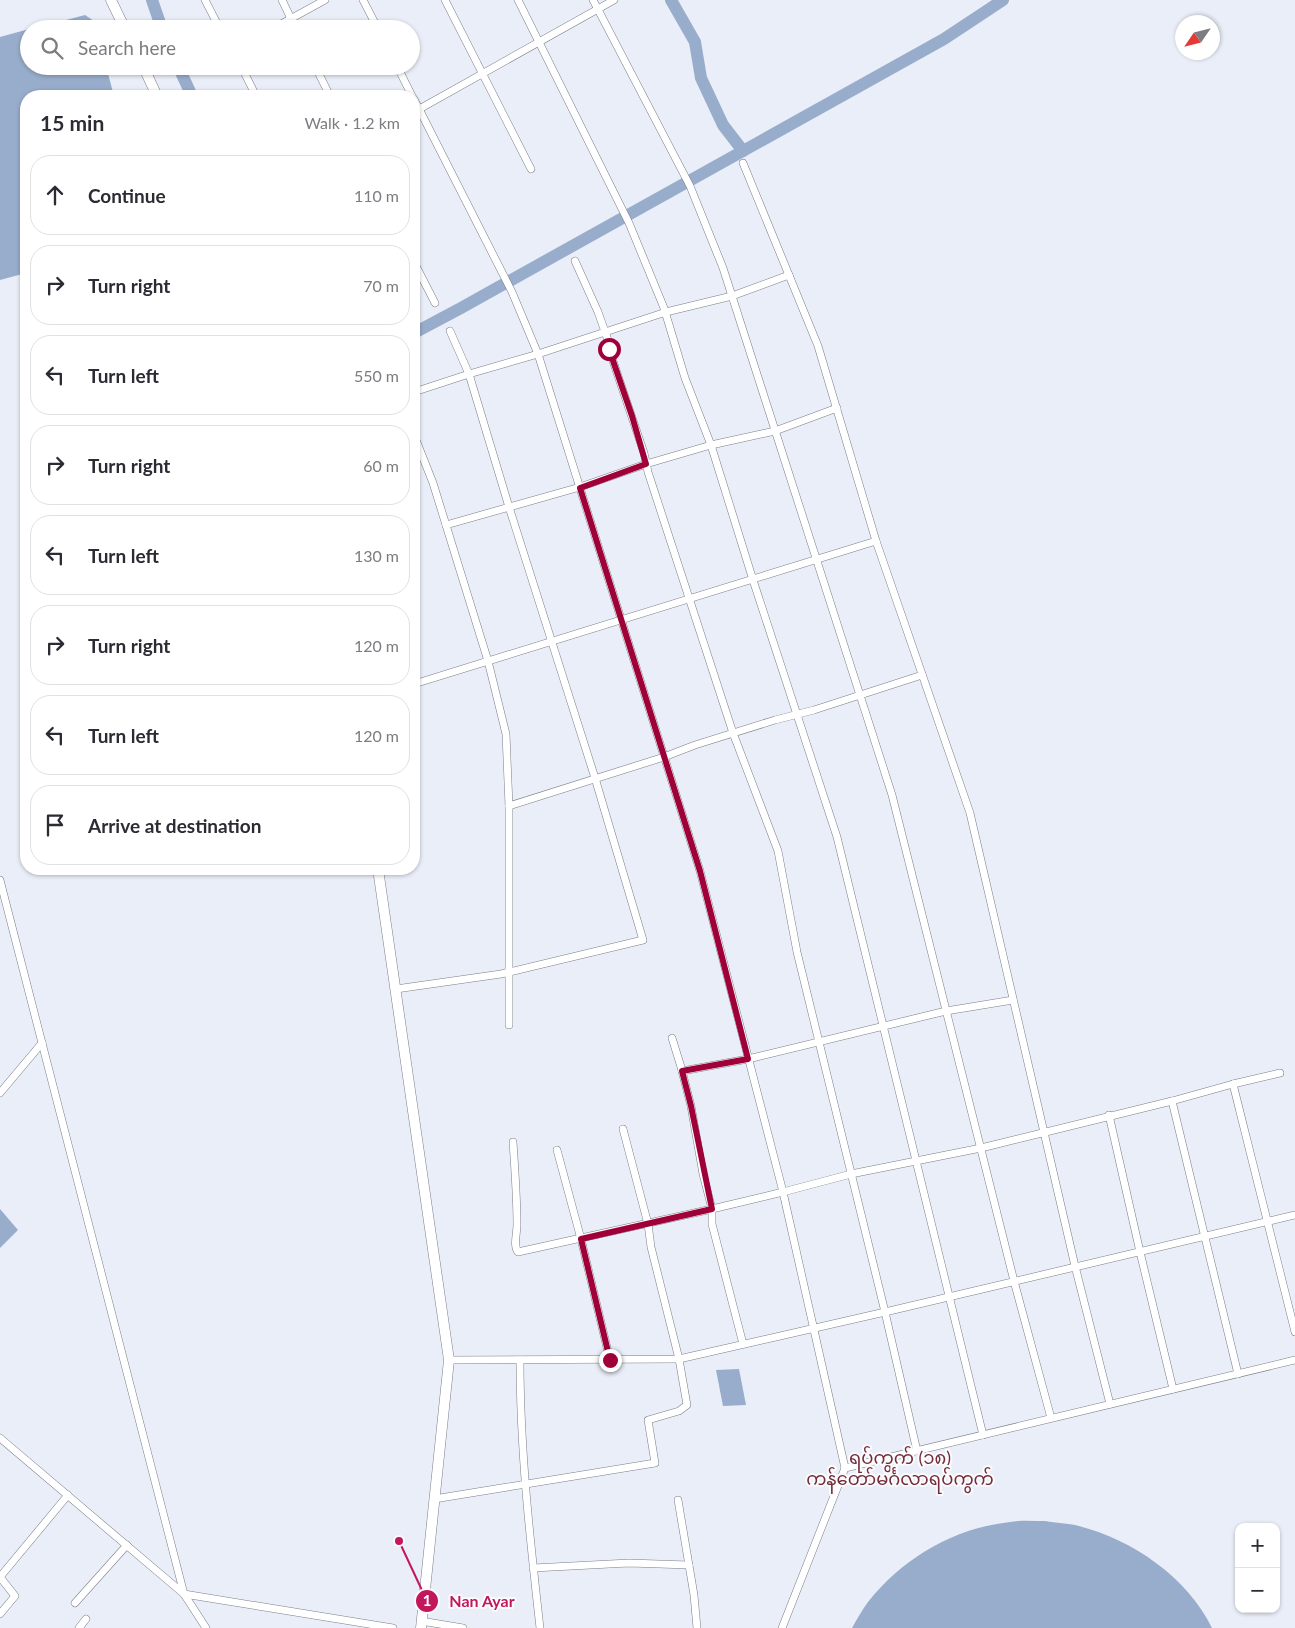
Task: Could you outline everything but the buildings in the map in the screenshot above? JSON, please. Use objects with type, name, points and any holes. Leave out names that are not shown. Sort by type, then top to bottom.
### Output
[{"type":"main road","points":[[111,0],[121,20]]},
{"type":"main road","points":[[147,75],[154,90]]},
{"type":"main road","points":[[379,875],[449,1360],[421,1625]]},
{"type":"street","points":[[205,0],[215,20]]},
{"type":"street","points":[[282,0],[291,18]]},
{"type":"street","points":[[288,20],[324,0]]},
{"type":"street","points":[[363,0],[373,20]]},
{"type":"street","points":[[444,0],[531,170]]},
{"type":"street","points":[[518,0],[628,223],[666,312],[685,378],[711,445],[837,837],[983,1435]]},
{"type":"street","points":[[593,0],[690,186],[723,268],[892,795],[1014,1281],[1052,1418]]},
{"type":"street","points":[[420,109],[614,0]]},
{"type":"street","points":[[246,75],[253,90]]},
{"type":"street","points":[[320,75],[327,90]]},
{"type":"street","points":[[402,75],[409,90]]},
{"type":"street","points":[[420,119],[512,292],[538,354],[700,871],[783,1192],[845,1468],[782,1628]]},
{"type":"street","points":[[743,163],[818,346],[876,541],[970,813],[1044,1132],[1110,1404]]},
{"type":"street","points":[[575,261],[598,312],[689,600],[734,733],[778,851],[797,952],[885,1312],[916,1451]]},
{"type":"street","points":[[420,274],[435,303]]},
{"type":"street","points":[[420,390],[666,312],[732,296],[789,275]]},
{"type":"street","points":[[396,989],[509,971],[643,940],[595,778],[509,508],[469,374],[450,331]]},
{"type":"street","points":[[446,526],[580,488],[646,464],[711,445],[775,431],[836,408]]},
{"type":"street","points":[[420,450],[433,483],[488,661],[506,734],[509,1026]]},
{"type":"street","points":[[420,682],[876,541]]},
{"type":"street","points":[[508,806],[664,757],[695,745],[775,720],[797,716],[922,675]]},
{"type":"street","points":[[0,880],[184,1594]]},
{"type":"street","points":[[682,1071],[748,1059],[946,1011],[1013,1000]]},
{"type":"street","points":[[672,1038],[691,1106],[712,1209],[712,1224],[743,1344]]},
{"type":"street","points":[[0,1093],[42,1043]]},
{"type":"street","points":[[513,1142],[518,1252],[712,1209],[850,1174],[981,1148],[1280,1073]]},
{"type":"street","points":[[1233,1084],[1295,1332]]},
{"type":"street","points":[[1172,1101],[1238,1374]]},
{"type":"street","points":[[1109,1116],[1173,1389]]},
{"type":"street","points":[[434,1499],[655,1463],[648,1420],[679,1412],[687,1405],[679,1359],[651,1247],[648,1224],[623,1129]]},
{"type":"street","points":[[557,1150],[610,1360]]},
{"type":"street","points":[[449,1360],[679,1359],[1295,1215]]},
{"type":"street","points":[[520,1360],[520,1408],[525,1484],[540,1628]]},
{"type":"street","points":[[845,1468],[1295,1360]]},
{"type":"street","points":[[0,1438],[184,1594],[206,1628]]},
{"type":"street","points":[[0,1614],[15,1596],[0,1577],[68,1495]]},
{"type":"street","points":[[678,1500],[697,1628]]},
{"type":"street","points":[[75,1603],[127,1546]]},
{"type":"street","points":[[533,1568],[629,1563],[689,1565]]},
{"type":"street","points":[[184,1594],[393,1628]]},
{"type":"street","points":[[79,1628],[86,1619]]},
{"type":"street","points":[[421,1625],[463,1628]]},
{"type":"water","points":[[85,15],[92,20],[66,20]]},
{"type":"water","points":[[20,31],[20,75],[108,75],[112,90],[20,90],[20,275],[0,280],[0,37]]},
{"type":"water","points":[[0,1209],[18,1230],[0,1248]]},
{"type":"water","points":[[739,1369],[746,1405],[723,1406],[716,1370]]},
{"type":"water","points":[[1018,1521],[1045,1521],[1075,1525],[1099,1532],[1138,1551],[1173,1577],[1201,1610],[1212,1628],[852,1628],[866,1605],[882,1586],[897,1572],[931,1548],[950,1538],[989,1525]]},
{"type":"waterway","points":[[152,0],[159,20]]},
{"type":"waterway","points":[[671,0],[695,42],[701,78],[723,125],[743,151]]},
{"type":"waterway","points":[[420,330],[944,39],[1003,0]]},
{"type":"waterway","points":[[182,75],[189,90]]},
{"type":"place","name":"Nan Ayar","points":[[399,1541]]},
{"type":"district","name":"ရပ်ကွက် (၁၈) ကန်တော်မင်္ဂလာရပ်ကွက်","points":[[900,1467]]},
{"type":"route","points":[[609,349],[646,464],[580,488],[700,871],[748,1059],[682,1071],[712,1209],[581,1239],[610,1360]]}]
